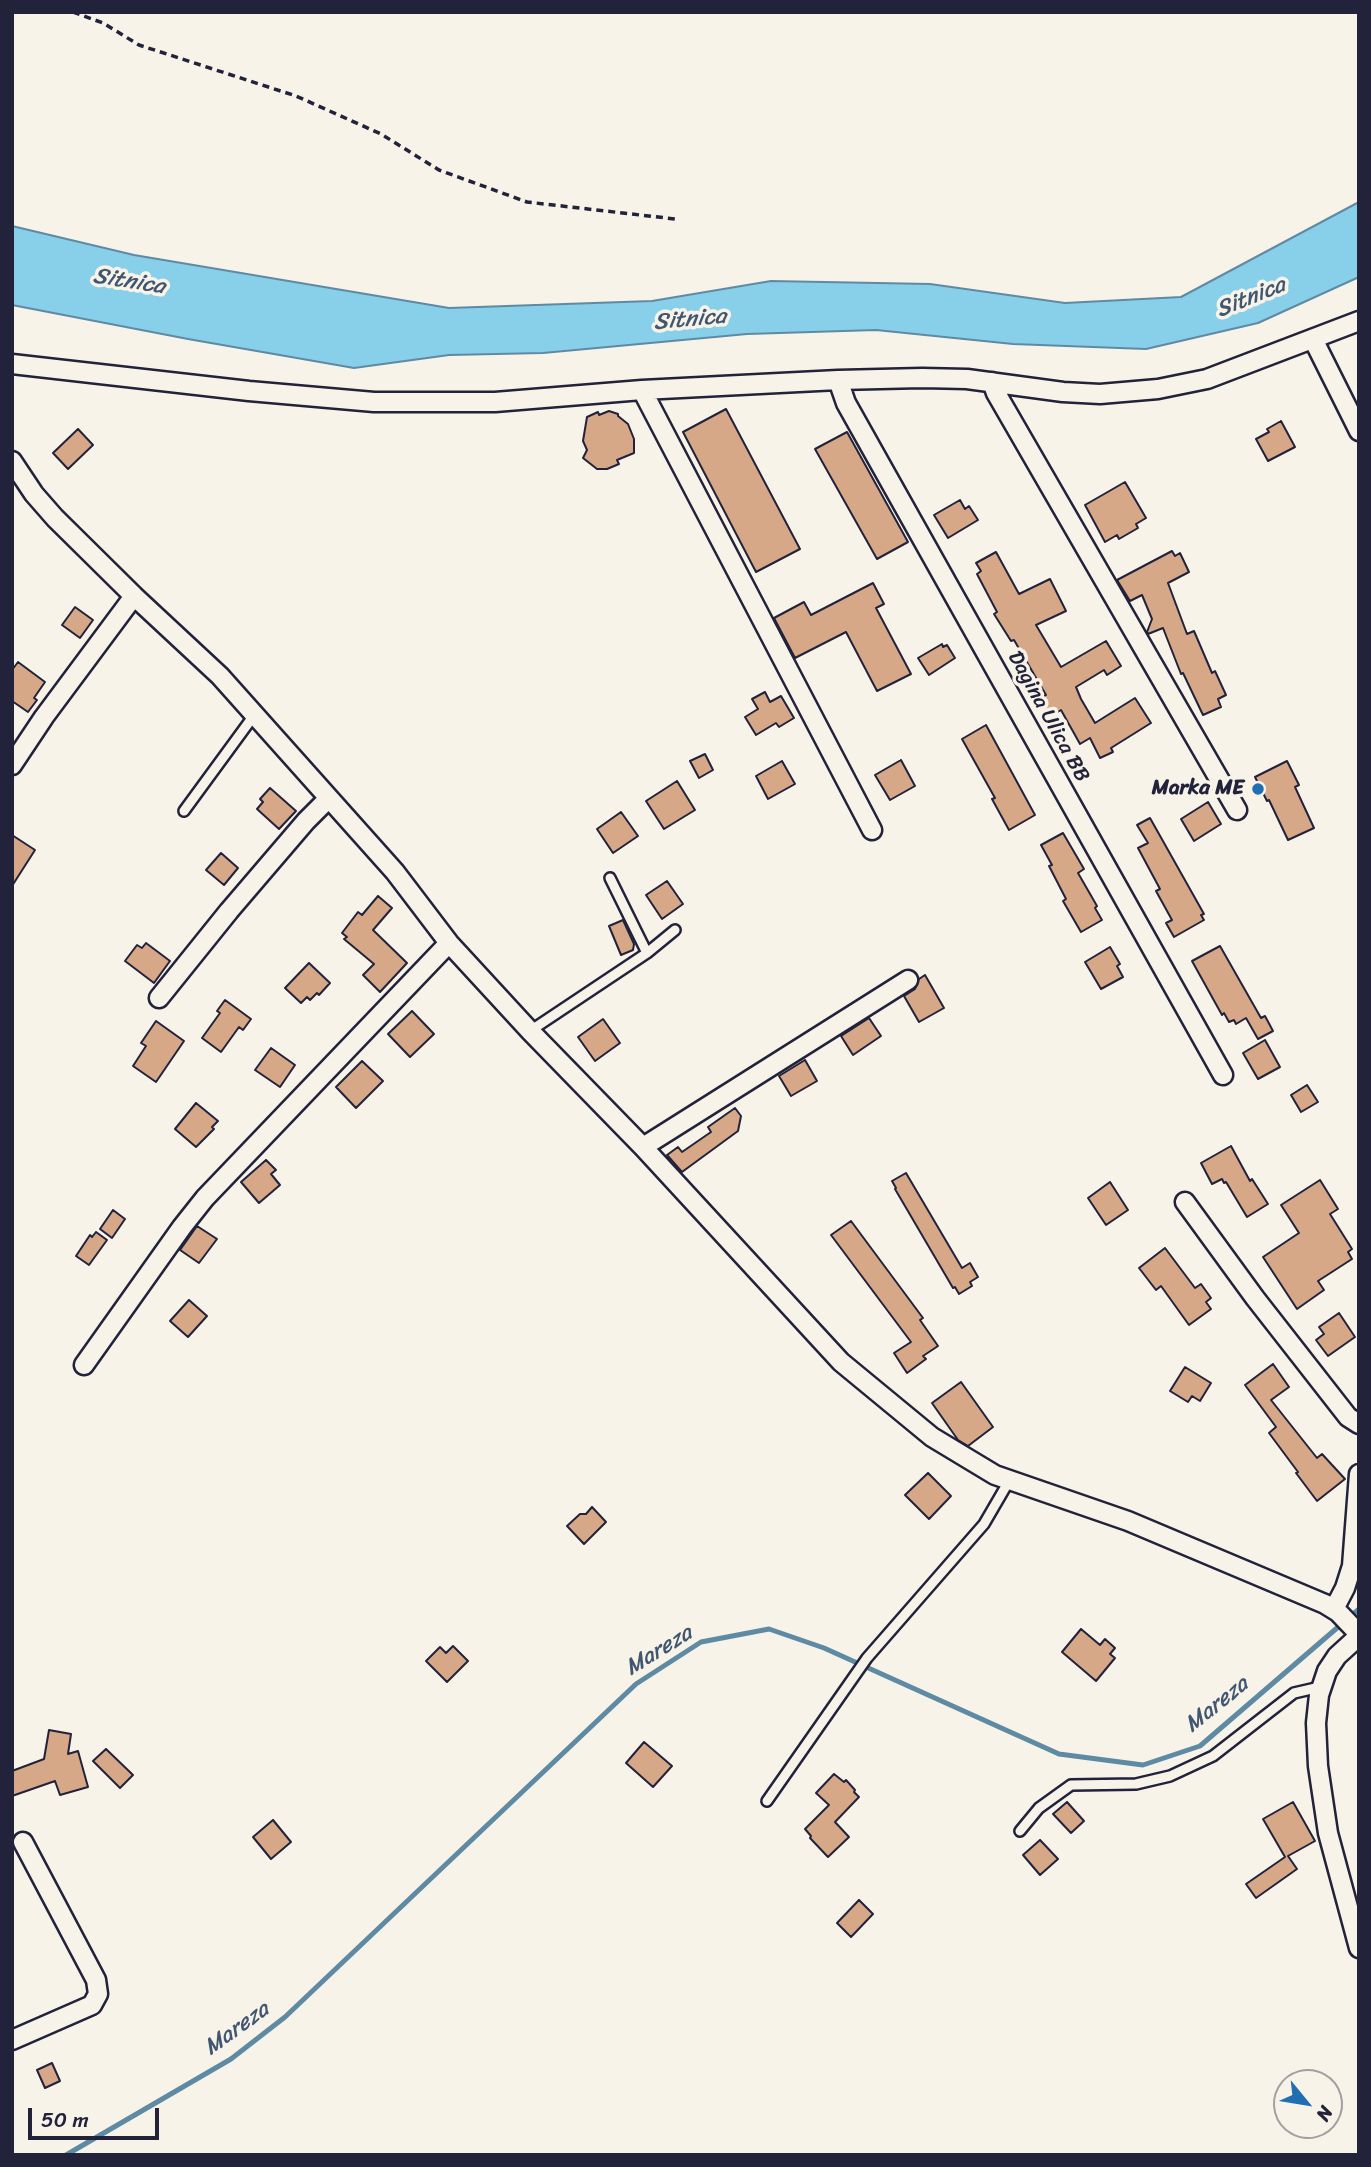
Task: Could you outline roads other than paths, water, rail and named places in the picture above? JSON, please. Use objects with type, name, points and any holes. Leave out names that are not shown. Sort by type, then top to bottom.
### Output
[{"type":"street","points":[[12,364],[249,391],[374,402],[495,402],[642,390],[838,380],[946,378],[1063,392],[1138,392],[1207,379],[1359,321]]},
{"type":"street","points":[[1314,340],[1359,431]]},
{"type":"street","name":"Dagina Ulica BB","points":[[838,380],[853,415],[1223,1075]]},
{"type":"street","points":[[992,382],[1237,810]]},
{"type":"street","points":[[642,390],[872,830]]},
{"type":"street","points":[[12,461],[48,510],[134,596],[220,676],[395,872],[449,943],[643,1147],[841,1362],[932,1437],[969,1461],[1009,1481],[1128,1521],[1348,1623]]},
{"type":"street","points":[[12,765],[44,717],[134,596]]},
{"type":"street","points":[[159,998],[237,901],[328,799]]},
{"type":"street","points":[[84,1364],[205,1198],[449,943]]},
{"type":"street","points":[[643,1147],[908,980]]},
{"type":"street","points":[[1185,1202],[1255,1298],[1348,1417],[1359,1424]]},
{"type":"street","points":[[1359,1474],[1352,1566],[1345,1588],[1348,1623],[1337,1656],[1320,1687],[1316,1723],[1320,1780],[1328,1833],[1359,1948]]},
{"type":"street","points":[[12,2040],[92,2005],[98,1994],[96,1980],[23,1842]]},
{"type":"lane","points":[[184,811],[255,715]]},
{"type":"lane","points":[[610,878],[647,953]]},
{"type":"lane","points":[[530,1031],[647,953],[675,930]]},
{"type":"lane","points":[[767,1801],[867,1658],[984,1524],[1009,1481]]},
{"type":"lane","points":[[1020,1831],[1039,1808],[1071,1785],[1136,1784],[1171,1776],[1213,1756],[1294,1693],[1320,1687]]},
{"type":"water","name":"Sitnica","points":[[1359,202],[1359,277],[1258,323],[1146,349],[1013,344],[876,330],[747,334],[543,353],[449,355],[354,368],[12,305],[12,226],[134,255],[449,308],[652,301],[771,281],[930,284],[1065,303],[1181,297]]},
{"type":"waterway","name":"Mareza","points":[[66,2155],[231,2059],[285,2017],[636,1684],[701,1642],[769,1629],[824,1648],[1059,1754],[1143,1765],[1200,1746],[1359,1609]]},
{"type":"place","name":"Marka ME","points":[[1258,789]]}]
